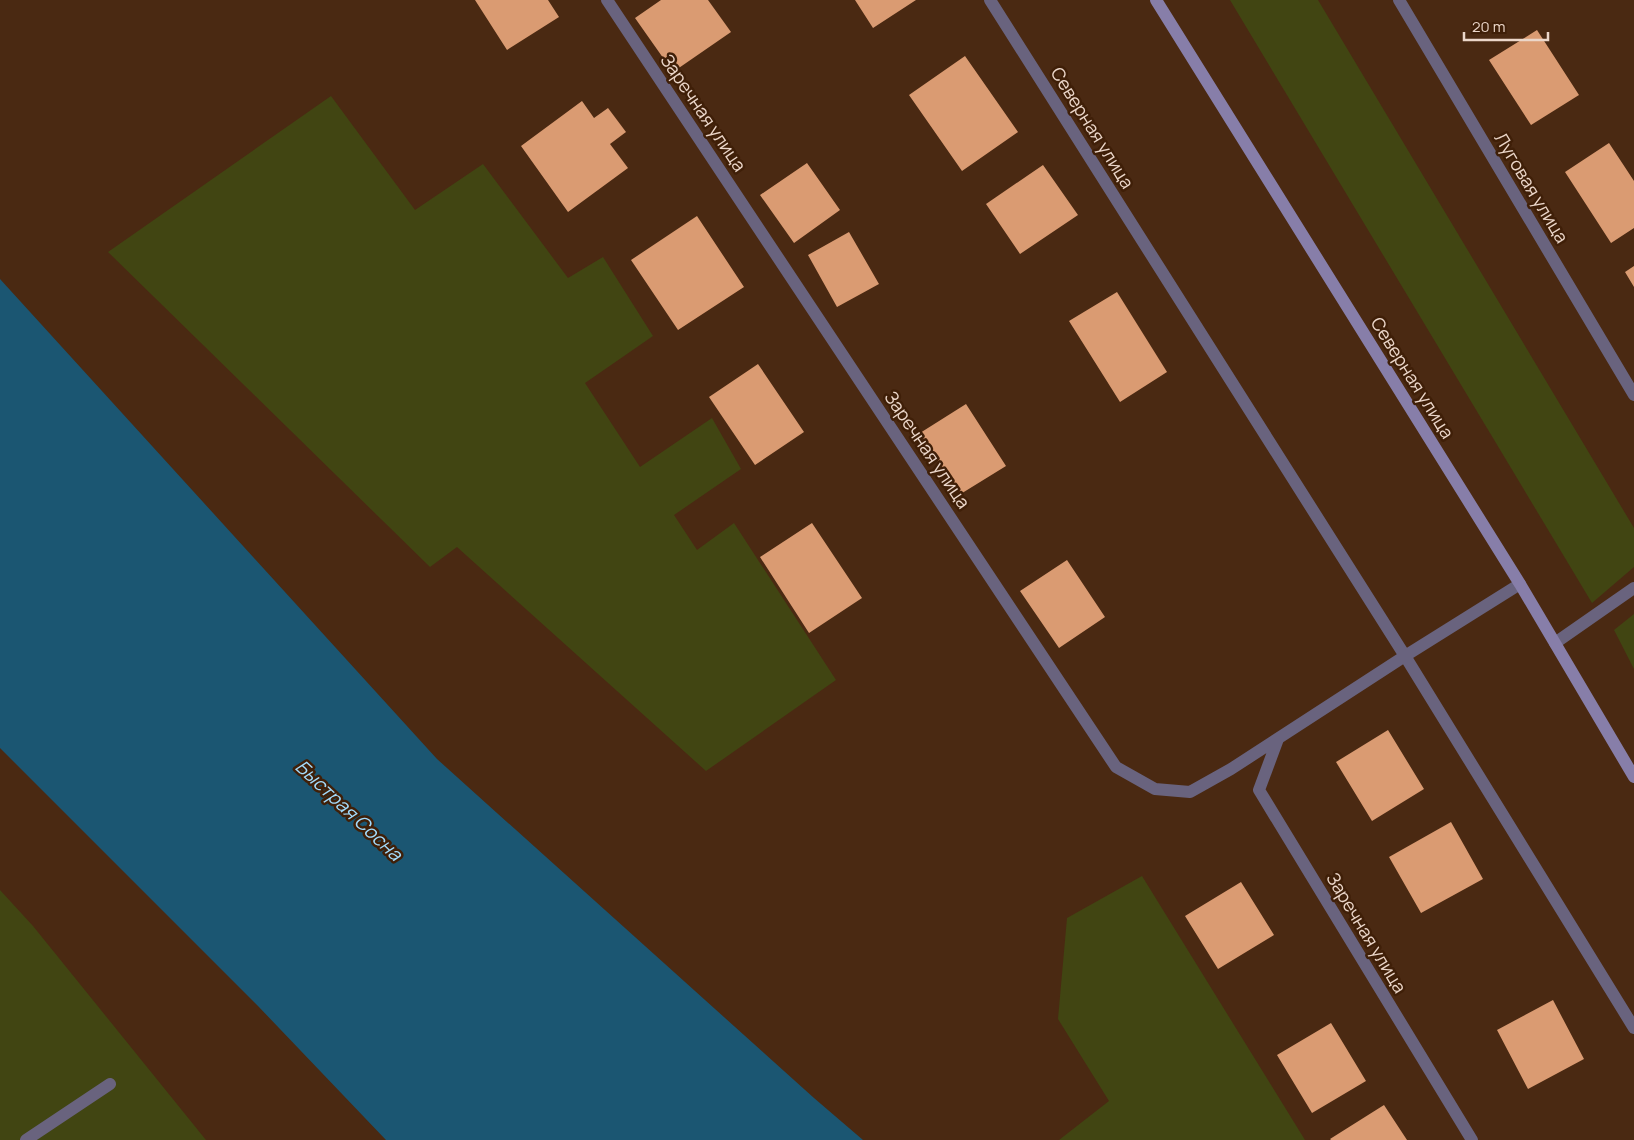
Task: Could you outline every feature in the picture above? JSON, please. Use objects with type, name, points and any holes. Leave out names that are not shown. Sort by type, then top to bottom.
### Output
[{"type":"street","name":"Заречная улица","points":[[608,0],[1116,767],[1155,789],[1190,792],[1231,769],[1520,584]]},
{"type":"street","name":"Северная улица","points":[[990,0],[1405,656],[1634,1028]]},
{"type":"street","name":"Северная улица","points":[[1156,0],[1520,584],[1634,777]]},
{"type":"street","name":"Луговая улица","points":[[1399,0],[1634,395]]},
{"type":"street","points":[[1555,643],[1634,588]]},
{"type":"street","name":"Заречная улица","points":[[1278,739],[1259,790],[1472,1140]]},
{"type":"street","points":[[26,1140],[110,1084]]},
{"type":"green space","points":[[1230,0],[1318,0],[1634,528],[1634,567],[1592,603]]},
{"type":"green space","points":[[331,96],[415,210],[483,164],[568,278],[603,257],[653,336],[585,383],[640,467],[712,418],[741,469],[674,515],[697,550],[734,523],[836,680],[706,771],[457,547],[430,567],[108,252]]},
{"type":"green space","points":[[1634,614],[1634,669],[1614,630]]},
{"type":"green space","points":[[1142,876],[1305,1140],[1059,1140],[1109,1101],[1058,1019],[1067,918]]},
{"type":"green space","points":[[0,890],[33,926],[206,1140],[0,1140]]},
{"type":"water","name":"Быстрая Сосна","points":[[0,279],[437,759],[863,1140],[386,1140],[258,1006],[0,748]]},
{"type":"building","points":[[475,0],[548,0],[559,17],[507,50]]},
{"type":"building","points":[[661,0],[708,0],[731,32],[673,72],[635,18]]},
{"type":"building","points":[[855,0],[916,0],[873,28]]},
{"type":"building","points":[[1537,30],[1579,95],[1531,125],[1489,60]]},
{"type":"building","points":[[965,56],[1018,132],[962,171],[909,95]]},
{"type":"building","points":[[582,101],[594,118],[608,108],[626,132],[610,144],[628,168],[568,212],[521,146]]},
{"type":"building","points":[[1609,143],[1634,181],[1634,228],[1611,243],[1565,172]]},
{"type":"building","points":[[807,163],[840,210],[794,243],[760,195]]},
{"type":"building","points":[[1043,165],[1078,215],[1020,254],[986,204]]},
{"type":"building","points":[[697,216],[744,287],[678,330],[631,260]]},
{"type":"building","points":[[849,232],[879,284],[837,307],[808,255]]},
{"type":"building","points":[[1634,266],[1634,287],[1625,272]]},
{"type":"building","points":[[1117,292],[1167,372],[1120,402],[1069,321]]},
{"type":"building","points":[[758,364],[804,432],[755,465],[709,397]]},
{"type":"building","points":[[966,404],[1006,466],[959,495],[920,433]]},
{"type":"building","points":[[812,523],[862,598],[809,633],[760,557]]},
{"type":"building","points":[[1067,560],[1105,617],[1059,648],[1020,591]]},
{"type":"building","points":[[1388,730],[1424,789],[1372,821],[1336,762]]},
{"type":"building","points":[[1451,822],[1483,879],[1421,913],[1389,857]]},
{"type":"building","points":[[1241,882],[1274,935],[1218,969],[1185,916]]},
{"type":"building","points":[[1553,1000],[1584,1059],[1528,1089],[1497,1030]]},
{"type":"building","points":[[1331,1023],[1366,1081],[1312,1113],[1277,1055]]},
{"type":"building","points":[[1384,1105],[1407,1140],[1330,1139]]}]
